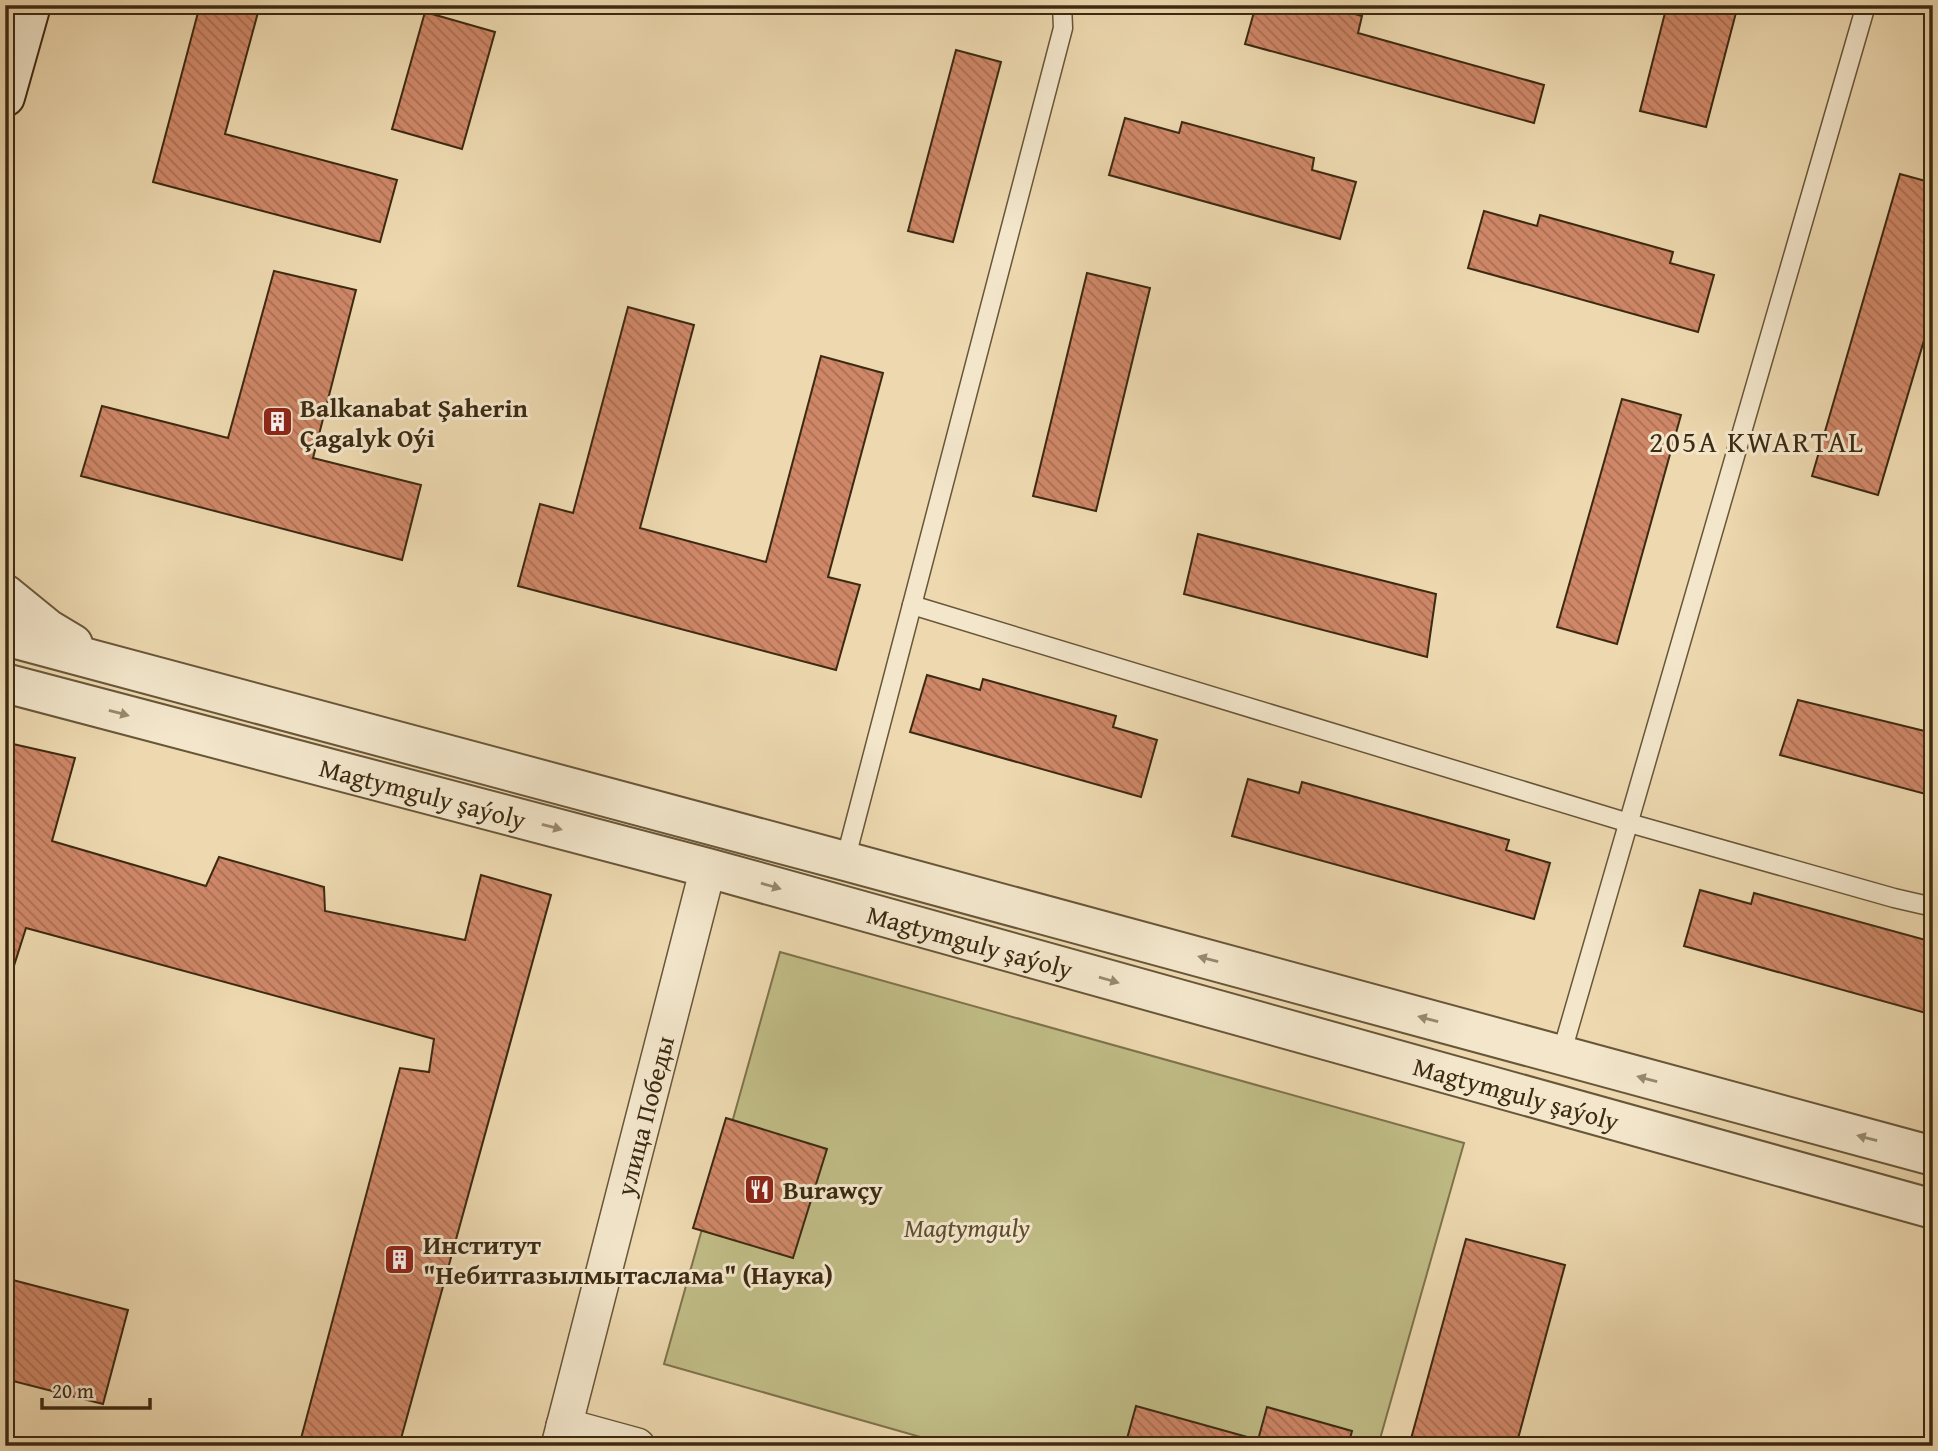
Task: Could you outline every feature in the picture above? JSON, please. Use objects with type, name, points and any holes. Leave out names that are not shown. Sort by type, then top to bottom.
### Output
[{"type":"street","points":[[5,97],[30,5]]},
{"type":"street","points":[[5,594],[48,629],[101,662]]},
{"type":"street","name":"Magtymguly şaýoly","points":[[5,636],[1933,1156]]},
{"type":"street","name":"Magtymguly şaýoly","points":[[5,682],[708,868],[1933,1209]]},
{"type":"street","points":[[5,709],[78,702]]},
{"type":"street","name":"улица Победы","points":[[561,1436],[708,868]]},
{"type":"street","points":[[561,1436],[637,1446]]},
{"type":"lane","points":[[845,861],[1063,28],[1062,5]]},
{"type":"lane","points":[[1561,1055],[1866,5]]},
{"type":"lane","points":[[912,606],[1629,823],[1933,907]]},
{"type":"green space","name":"Magtymguly","points":[[780,952],[1464,1143],[1378,1446],[952,1446],[664,1364]]},
{"type":"building","points":[[200,5],[260,5],[225,134],[397,180],[380,242],[153,182]]},
{"type":"building","points":[[1256,5],[1323,5],[1362,16],[1358,33],[1544,85],[1534,123],[1245,44]]},
{"type":"building","points":[[1667,5],[1738,5],[1706,127],[1640,111]]},
{"type":"building","points":[[425,12],[495,32],[462,149],[392,129]]},
{"type":"building","points":[[956,50],[1001,62],[953,242],[908,231]]},
{"type":"building","points":[[1125,118],[1179,133],[1182,122],[1314,158],[1312,170],[1356,182],[1340,239],[1109,175]]},
{"type":"building","points":[[1900,174],[1933,183],[1933,310],[1878,495],[1812,476]]},
{"type":"building","points":[[1484,211],[1537,226],[1540,215],[1673,252],[1670,263],[1714,275],[1698,332],[1468,268]]},
{"type":"building","name":"Balkanabat Şaherin Çagalyk Oýi","points":[[274,271],[356,290],[313,458],[421,485],[402,560],[81,476],[102,406],[228,438]]},
{"type":"building","points":[[1087,273],[1150,288],[1096,511],[1033,496]]},
{"type":"building","points":[[628,307],[694,325],[640,528],[766,562],[821,356],[883,373],[828,577],[860,585],[836,670],[518,586],[540,504],[573,513]]},
{"type":"building","points":[[1622,399],[1681,415],[1617,644],[1557,627]]},
{"type":"building","points":[[1198,534],[1436,594],[1427,657],[1184,594]]},
{"type":"building","points":[[927,675],[980,690],[983,679],[1116,716],[1113,727],[1157,740],[1141,797],[910,732]]},
{"type":"building","points":[[1798,700],[1933,733],[1933,796],[1780,755]]},
{"type":"building","name":"Институт \"Небитгазылмытаслама\" (Наука)","points":[[13,744],[75,758],[52,841],[206,886],[219,857],[324,887],[325,911],[465,940],[481,875],[551,895],[399,1446],[299,1446],[400,1068],[429,1072],[434,1039],[26,928],[11,975],[5,974],[5,771]]},
{"type":"building","points":[[1248,779],[1299,793],[1302,782],[1509,840],[1506,850],[1550,863],[1534,919],[1232,836]]},
{"type":"building","points":[[1700,890],[1751,904],[1754,893],[1933,942],[1933,1015],[1684,946]]},
{"type":"building","name":"Burawçy","points":[[726,1118],[827,1149],[793,1258],[693,1228]]},
{"type":"building","points":[[1466,1239],[1565,1265],[1516,1446],[1409,1446]]},
{"type":"building","points":[[5,1278],[128,1310],[103,1404],[5,1379]]},
{"type":"building","points":[[1136,1406],[1258,1440],[1267,1407],[1352,1431],[1348,1446],[1125,1446]]},
{"type":"place","name":"Balkanabat Şaherin Çagalyk Oýi","points":[[277,422]]},
{"type":"place","name":"Burawçy","points":[[760,1189]]},
{"type":"place","name":"Институт \"Небитгазылмытаслама\" (Наука)","points":[[400,1259]]},
{"type":"district","name":"205A KWARTAL","points":[[1757,441]]}]
